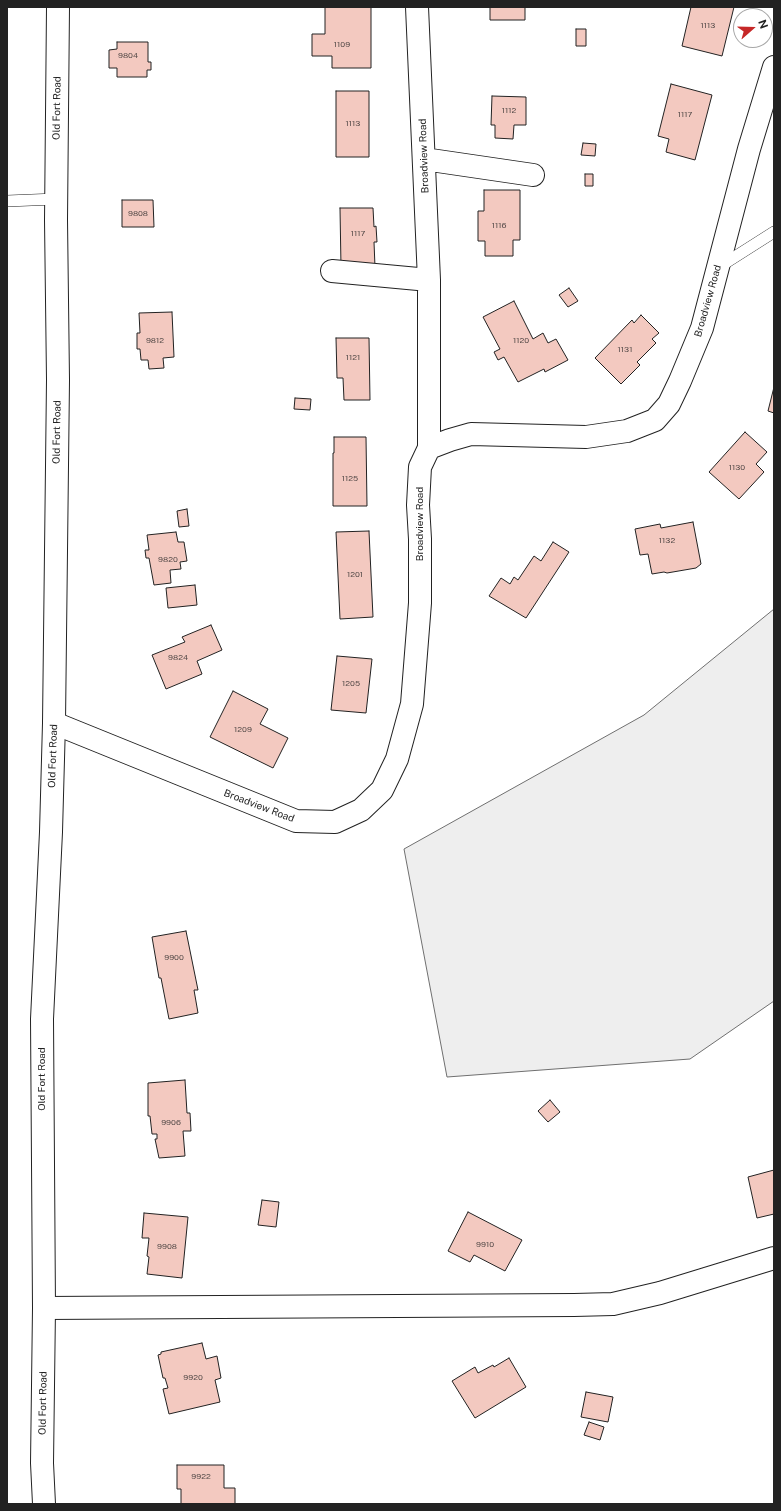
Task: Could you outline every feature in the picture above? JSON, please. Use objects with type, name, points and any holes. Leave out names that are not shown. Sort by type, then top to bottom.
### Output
[{"type":"street","name":"Old Fort Road","points":[[44,1504],[42,1463],[44,1308],[42,1019],[51,832],[54,723],[58,380],[56,199],[58,7]]},
{"type":"street","name":"Broadview Road","points":[[54,723],[296,821],[335,822],[361,810],[382,790],[398,759],[412,704],[420,603],[420,539],[418,505],[420,467],[428,448],[429,280],[417,7]]},
{"type":"street","name":"Broadview Road","points":[[428,448],[471,434],[586,437],[628,432],[654,420],[669,404],[702,328],[749,149],[774,67]]},
{"type":"street","points":[[424,159],[533,175]]},
{"type":"street","points":[[332,271],[429,280]]},
{"type":"street","points":[[44,1308],[613,1304],[660,1293],[774,1258]]},
{"type":"lane","points":[[7,201],[56,199]]},
{"type":"lane","points":[[718,268],[774,232]]},
{"type":"shaded area","points":[[774,609],[774,1001],[690,1059],[447,1077],[404,849],[644,715]]},
{"type":"building","points":[[325,7],[371,7],[371,68],[332,68],[332,56],[312,56],[312,34],[325,34]]},
{"type":"building","points":[[490,7],[525,7],[525,20],[490,20]]},
{"type":"building","points":[[691,7],[734,7],[722,56],[682,46]]},
{"type":"building","points":[[576,29],[586,29],[586,46],[576,46]]},
{"type":"building","points":[[117,42],[148,42],[148,62],[151,62],[151,70],[147,70],[147,77],[117,77],[117,68],[109,68],[109,50],[117,49]]},
{"type":"building","points":[[671,84],[712,95],[695,160],[666,152],[669,139],[658,136]]},
{"type":"building","points":[[336,91],[369,91],[369,157],[336,157]]},
{"type":"building","points":[[492,96],[526,97],[526,125],[514,125],[513,139],[495,138],[495,125],[491,125]]},
{"type":"building","points":[[583,143],[596,144],[595,156],[581,155]]},
{"type":"building","points":[[585,174],[593,174],[593,186],[585,186]]},
{"type":"building","points":[[484,190],[520,190],[520,240],[513,240],[513,256],[485,256],[485,241],[478,241],[478,211],[484,211]]},
{"type":"building","points":[[122,200],[153,200],[154,227],[122,227]]},
{"type":"building","points":[[340,208],[373,208],[374,227],[376,226],[377,242],[374,242],[375,267],[341,267]]},
{"type":"building","points":[[569,288],[578,301],[568,307],[559,295]]},
{"type":"building","points":[[514,301],[533,339],[543,333],[548,343],[556,339],[568,360],[545,372],[544,369],[518,382],[504,357],[498,360],[494,352],[500,349],[483,317]]},
{"type":"building","points":[[172,312],[174,357],[163,358],[164,368],[149,369],[148,360],[141,360],[140,349],[137,349],[137,333],[140,333],[139,313]]},
{"type":"building","points":[[641,315],[659,333],[652,339],[656,343],[637,362],[640,365],[621,384],[595,358],[632,320],[634,323]]},
{"type":"building","points":[[336,338],[369,338],[370,400],[344,400],[343,378],[337,378]]},
{"type":"building","points":[[774,387],[774,413],[768,411]]},
{"type":"building","points":[[295,398],[311,399],[310,410],[294,409]]},
{"type":"building","points":[[745,432],[767,452],[756,464],[764,472],[739,499],[709,472]]},
{"type":"building","points":[[334,437],[366,437],[367,506],[333,506]]},
{"type":"building","points":[[187,509],[189,526],[179,527],[177,511]]},
{"type":"building","points":[[693,522],[701,564],[696,568],[652,574],[648,554],[640,555],[635,529],[660,524],[661,528]]},
{"type":"building","points":[[369,531],[373,617],[340,619],[336,532]]},
{"type":"building","points":[[176,532],[178,542],[184,542],[187,561],[180,562],[181,569],[170,570],[171,583],[154,585],[149,558],[146,558],[145,550],[149,550],[147,535]]},
{"type":"building","points":[[553,542],[569,552],[526,618],[489,596],[501,578],[510,584],[514,577],[518,580],[534,556],[541,561]]},
{"type":"building","points":[[195,585],[197,605],[168,608],[166,588]]},
{"type":"building","points":[[211,625],[222,650],[197,661],[202,674],[166,689],[152,655],[185,642],[182,637]]},
{"type":"building","points":[[337,656],[372,659],[366,713],[331,710]]},
{"type":"building","points":[[233,691],[268,709],[260,724],[288,738],[273,768],[210,737]]},
{"type":"building","points":[[186,931],[198,990],[194,990],[198,1013],[169,1019],[161,978],[159,978],[152,937]]},
{"type":"building","points":[[185,1080],[187,1113],[190,1113],[191,1131],[183,1131],[185,1156],[159,1158],[155,1139],[157,1139],[157,1134],[152,1134],[150,1116],[148,1116],[148,1083]]},
{"type":"building","points":[[550,1100],[560,1112],[548,1122],[538,1111]]},
{"type":"building","points":[[774,1170],[774,1214],[757,1218],[748,1177]]},
{"type":"building","points":[[262,1200],[279,1202],[276,1227],[258,1225]]},
{"type":"building","points":[[468,1212],[522,1240],[505,1271],[474,1255],[470,1262],[448,1251]]},
{"type":"building","points":[[144,1213],[188,1217],[182,1278],[147,1274],[149,1238],[142,1238]]},
{"type":"building","points":[[202,1343],[206,1359],[217,1356],[221,1378],[215,1380],[220,1402],[169,1414],[163,1389],[168,1388],[165,1378],[163,1378],[158,1355],[161,1354],[161,1352]]},
{"type":"building","points":[[509,1358],[526,1387],[475,1418],[452,1381],[475,1367],[478,1373],[493,1365],[494,1367]]},
{"type":"building","points":[[586,1392],[613,1397],[608,1422],[581,1417]]},
{"type":"building","points":[[589,1422],[604,1427],[600,1440],[584,1435]]},
{"type":"building","points":[[177,1465],[224,1465],[224,1488],[235,1488],[235,1504],[181,1504],[181,1489],[177,1489]]}]
